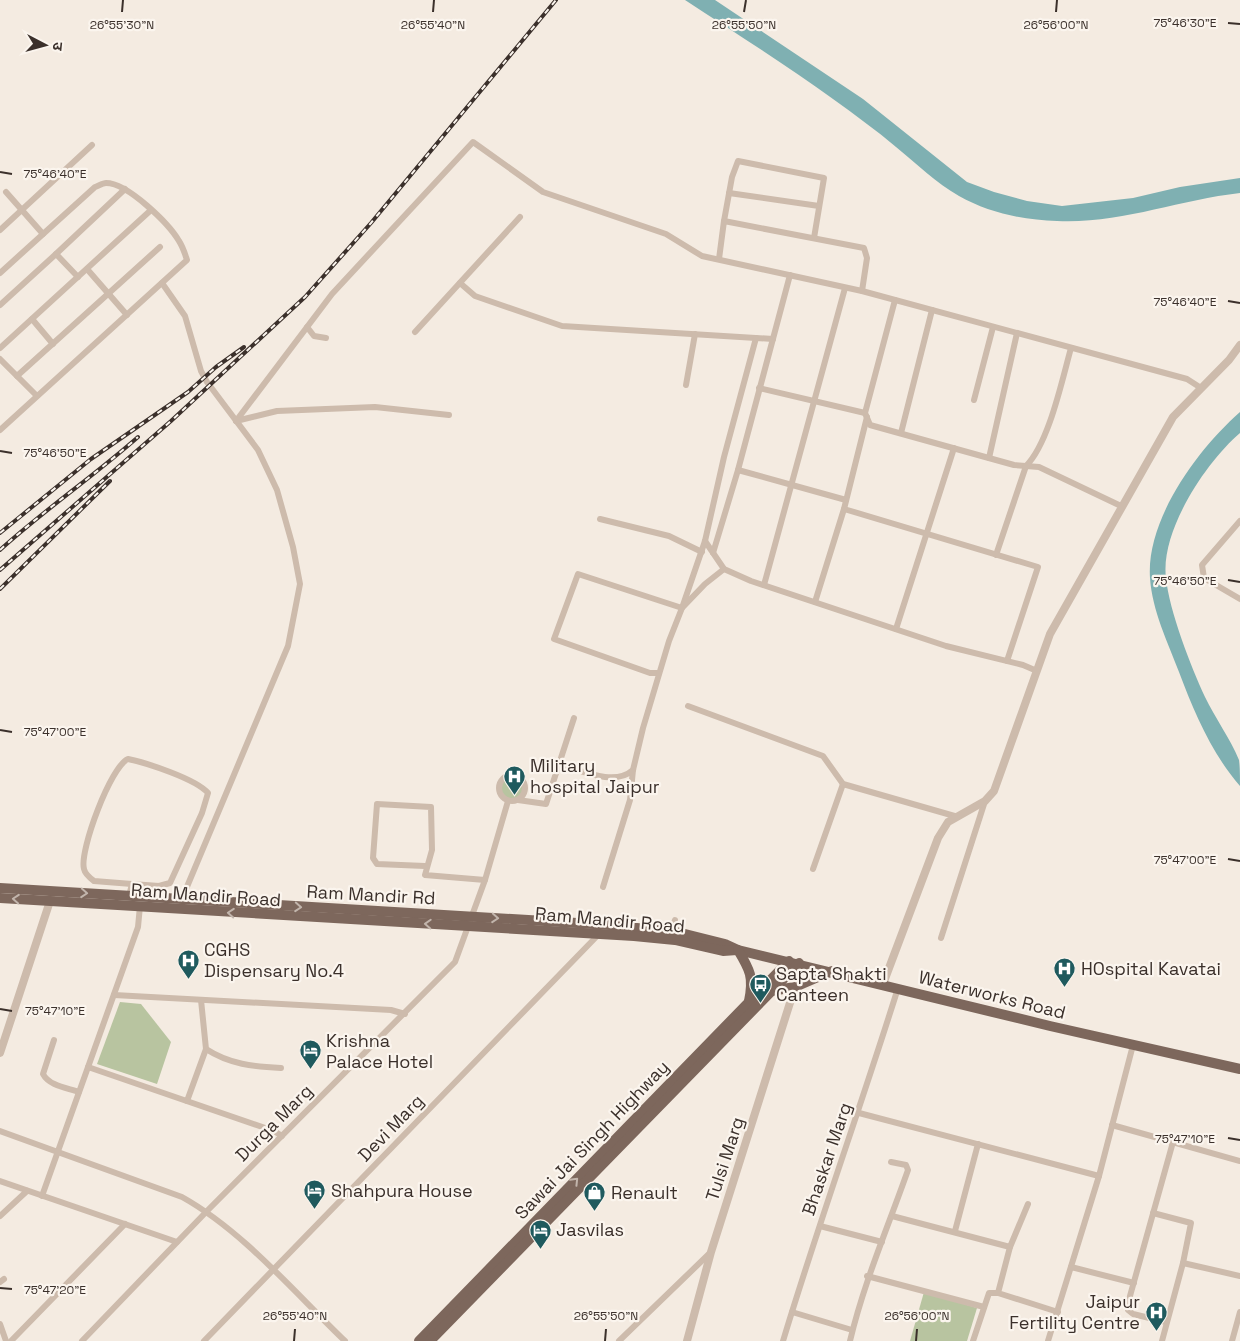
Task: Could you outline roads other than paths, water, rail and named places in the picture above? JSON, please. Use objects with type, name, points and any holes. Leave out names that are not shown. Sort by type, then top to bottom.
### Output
[{"type":"main road","name":"Ram Mandir Rd","points":[[0,888],[51,896],[130,896],[180,905],[470,921],[670,936],[725,944],[738,950]]},
{"type":"main road","name":"Ram Mandir Road","points":[[0,898],[51,896],[140,906],[180,905]]},
{"type":"main road","name":"Waterworks Road","points":[[738,950],[1240,1069]]},
{"type":"main road","points":[[738,950],[749,969],[753,983],[749,1001]]},
{"type":"main road","points":[[430,1341],[484,1281],[771,991],[794,962]]},
{"type":"main road","name":"Sawai Jai Singh Highway","points":[[419,1341],[484,1281],[749,1001],[794,962]]},
{"type":"main road","points":[[771,991],[795,987],[832,972]]},
{"type":"street","points":[[236,421],[332,294],[473,142],[543,192],[666,234],[702,256],[862,291],[1187,379],[1201,388]]},
{"type":"street","points":[[0,230],[92,145]]},
{"type":"street","points":[[719,260],[729,193],[738,162],[824,178],[814,238]]},
{"type":"street","points":[[0,274],[95,187],[106,183],[125,189],[151,210],[179,241],[187,260],[0,430]]},
{"type":"street","points":[[0,305],[125,189]]},
{"type":"street","points":[[6,192],[43,234]]},
{"type":"street","points":[[729,193],[819,206]]},
{"type":"street","points":[[0,348],[151,210]]},
{"type":"street","points":[[416,332],[520,216]]},
{"type":"street","points":[[724,221],[864,248],[867,258],[862,291]]},
{"type":"street","points":[[17,376],[160,247]]},
{"type":"street","points":[[56,254],[78,277]]},
{"type":"street","points":[[87,268],[127,315]]},
{"type":"street","points":[[713,553],[738,470],[790,275]]},
{"type":"street","points":[[162,283],[185,316],[201,371],[207,382],[258,450],[277,490],[293,547],[300,584],[288,646],[180,905]]},
{"type":"street","points":[[460,283],[475,296],[562,326],[773,339]]},
{"type":"street","points":[[764,585],[845,288]]},
{"type":"street","points":[[815,602],[844,509],[894,300]]},
{"type":"street","points":[[901,433],[932,310]]},
{"type":"street","points":[[32,319],[53,344]]},
{"type":"street","points":[[307,327],[314,336],[326,338]]},
{"type":"street","points":[[974,400],[993,327]]},
{"type":"street","points":[[988,458],[1017,333]]},
{"type":"street","points":[[686,385],[695,334]]},
{"type":"street","points":[[603,887],[630,800],[633,770],[659,673],[706,541],[724,457],[756,338]]},
{"type":"street","points":[[883,984],[938,838],[948,822],[985,801],[994,791],[1050,634],[1121,506],[1173,417],[1229,360],[1240,345]]},
{"type":"street","points":[[996,555],[1026,466],[1034,457],[1050,417],[1071,348]]},
{"type":"street","points":[[0,359],[37,396]]},
{"type":"street","points":[[760,388],[866,415]]},
{"type":"street","points":[[248,405],[248,418]]},
{"type":"street","points":[[236,421],[277,412],[375,407],[449,415]]},
{"type":"street","points":[[866,415],[870,425],[988,458],[1040,467],[1121,506]]},
{"type":"street","points":[[896,630],[954,448]]},
{"type":"street","points":[[738,470],[846,500]]},
{"type":"street","points":[[844,509],[927,532],[1038,567],[1008,661]]},
{"type":"street","points":[[600,518],[668,536],[702,552]]},
{"type":"street","points":[[1240,521],[1202,565],[1202,572],[1209,583],[1240,599]]},
{"type":"street","points":[[706,541],[724,569],[764,585],[896,630],[1008,661],[1037,671]]},
{"type":"street","points":[[682,608],[699,590],[724,569]]},
{"type":"street","points":[[659,673],[650,673],[554,639],[578,574],[682,608]]},
{"type":"street","points":[[695,574],[699,590]]},
{"type":"street","points":[[688,706],[823,756],[842,784],[958,817]]},
{"type":"street","points":[[518,800],[525,792],[525,783],[520,777],[512,774],[504,777],[499,788],[502,796],[508,801],[518,800],[546,804],[574,718]]},
{"type":"street","points":[[128,759],[171,773],[203,787],[208,793],[202,813],[170,883],[159,886],[132,884],[94,881],[84,870],[84,858],[94,822],[113,775],[123,761],[128,759]]},
{"type":"street","points":[[559,764],[612,778],[622,778],[633,770]]},
{"type":"street","points":[[813,869],[842,784]]},
{"type":"street","name":"Durga Marg","points":[[82,1341],[207,1211],[455,962],[485,880],[508,801]]},
{"type":"street","points":[[941,938],[985,801]]},
{"type":"street","points":[[425,866],[377,864],[373,858],[378,804],[431,807],[432,850],[430,860],[425,866],[424,875],[485,880]]},
{"type":"street","points":[[130,896],[132,884]]},
{"type":"street","points":[[0,1053],[51,896]]},
{"type":"street","points":[[42,1196],[138,927],[140,906]]},
{"type":"street","points":[[670,936],[675,920]]},
{"type":"street","name":"Devi Marg","points":[[204,1341],[603,931]]},
{"type":"street","name":"Tulsi Marg","points":[[687,1341],[711,1252],[795,987]]},
{"type":"street","name":"Bhaskar Marg","points":[[784,1341],[898,988]]},
{"type":"street","points":[[114,995],[392,1010],[405,1014]]},
{"type":"street","points":[[187,1101],[206,1049],[202,1000]]},
{"type":"street","points":[[54,1040],[43,1074],[44,1077],[52,1083],[79,1092]]},
{"type":"street","points":[[1048,1341],[1099,1176],[1133,1045]]},
{"type":"street","points":[[206,1049],[214,1054],[253,1067],[281,1068]]},
{"type":"street","points":[[88,1067],[274,1131],[282,1136]]},
{"type":"street","points":[[859,1113],[1099,1176]]},
{"type":"street","points":[[1112,1126],[1240,1160]]},
{"type":"street","points":[[0,1131],[182,1197],[207,1211],[274,1271],[345,1341]]},
{"type":"street","points":[[1166,1322],[1133,1314],[1128,1310],[1173,1142]]},
{"type":"street","points":[[955,1231],[978,1144]]},
{"type":"street","points":[[850,1341],[867,1276],[882,1242],[908,1170],[906,1165],[891,1162]]},
{"type":"street","points":[[0,1182],[177,1242]]},
{"type":"street","points":[[0,1216],[27,1191]]},
{"type":"street","points":[[998,1293],[1010,1247],[1028,1204]]},
{"type":"street","points":[[1153,1213],[1191,1223],[1183,1263],[1162,1341]]},
{"type":"street","points":[[892,1216],[1010,1247]]},
{"type":"street","points":[[11,1341],[125,1224]]},
{"type":"street","points":[[820,1226],[882,1242]]},
{"type":"street","points":[[620,1341],[711,1252]]},
{"type":"street","points":[[1183,1263],[1240,1276]]},
{"type":"street","points":[[1071,1267],[1134,1283]]},
{"type":"street","points":[[867,1276],[984,1306]]},
{"type":"street","points":[[973,1341],[990,1293],[998,1293],[1058,1312]]},
{"type":"street","points":[[792,1312],[852,1330]]},
{"type":"street","points":[[1232,1341],[1239,1322],[1240,1312]]},
{"type":"street","points":[[0,1324],[6,1341]]},
{"type":"water","points":[[685,0],[715,0],[863,99],[967,182],[994,192],[1027,201],[1062,206],[1133,198],[1180,187],[1240,178],[1240,193],[1126,215],[1080,221],[1032,219],[982,207],[942,185],[833,99]]},
{"type":"water","points":[[1240,412],[1240,433],[1213,461],[1200,479],[1178,519],[1170,540],[1166,559],[1166,578],[1171,606],[1193,670],[1209,705],[1239,760],[1240,786],[1212,746],[1191,702],[1157,614],[1150,578],[1151,555],[1156,532],[1166,509],[1192,465],[1224,427]]},
{"type":"railway","points":[[0,570],[171,421],[305,297],[371,223],[556,0]]},
{"type":"railway","points":[[0,533],[91,459],[188,392],[216,367],[244,347]]},
{"type":"railway","points":[[0,550],[138,437]]},
{"type":"railway","points":[[0,589],[110,481]]},
{"type":"place","name":"Military hospital Jaipur","points":[[514,795]]},
{"type":"place","name":"CGHS Dispensary No.4","points":[[188,979]]},
{"type":"place","name":"HOspital Kavatai","points":[[1065,988]]},
{"type":"place","name":"Sapta Shakti Canteen","points":[[760,1003]]},
{"type":"place","name":"Krishna Palace Hotel","points":[[310,1070]]},
{"type":"place","name":"Shahpura House","points":[[315,1210]]},
{"type":"place","name":"Renault","points":[[595,1212]]},
{"type":"place","name":"Jasvilas","points":[[540,1249]]},
{"type":"place","name":"Jaipur Fertility Centre","points":[[1156,1331]]}]
